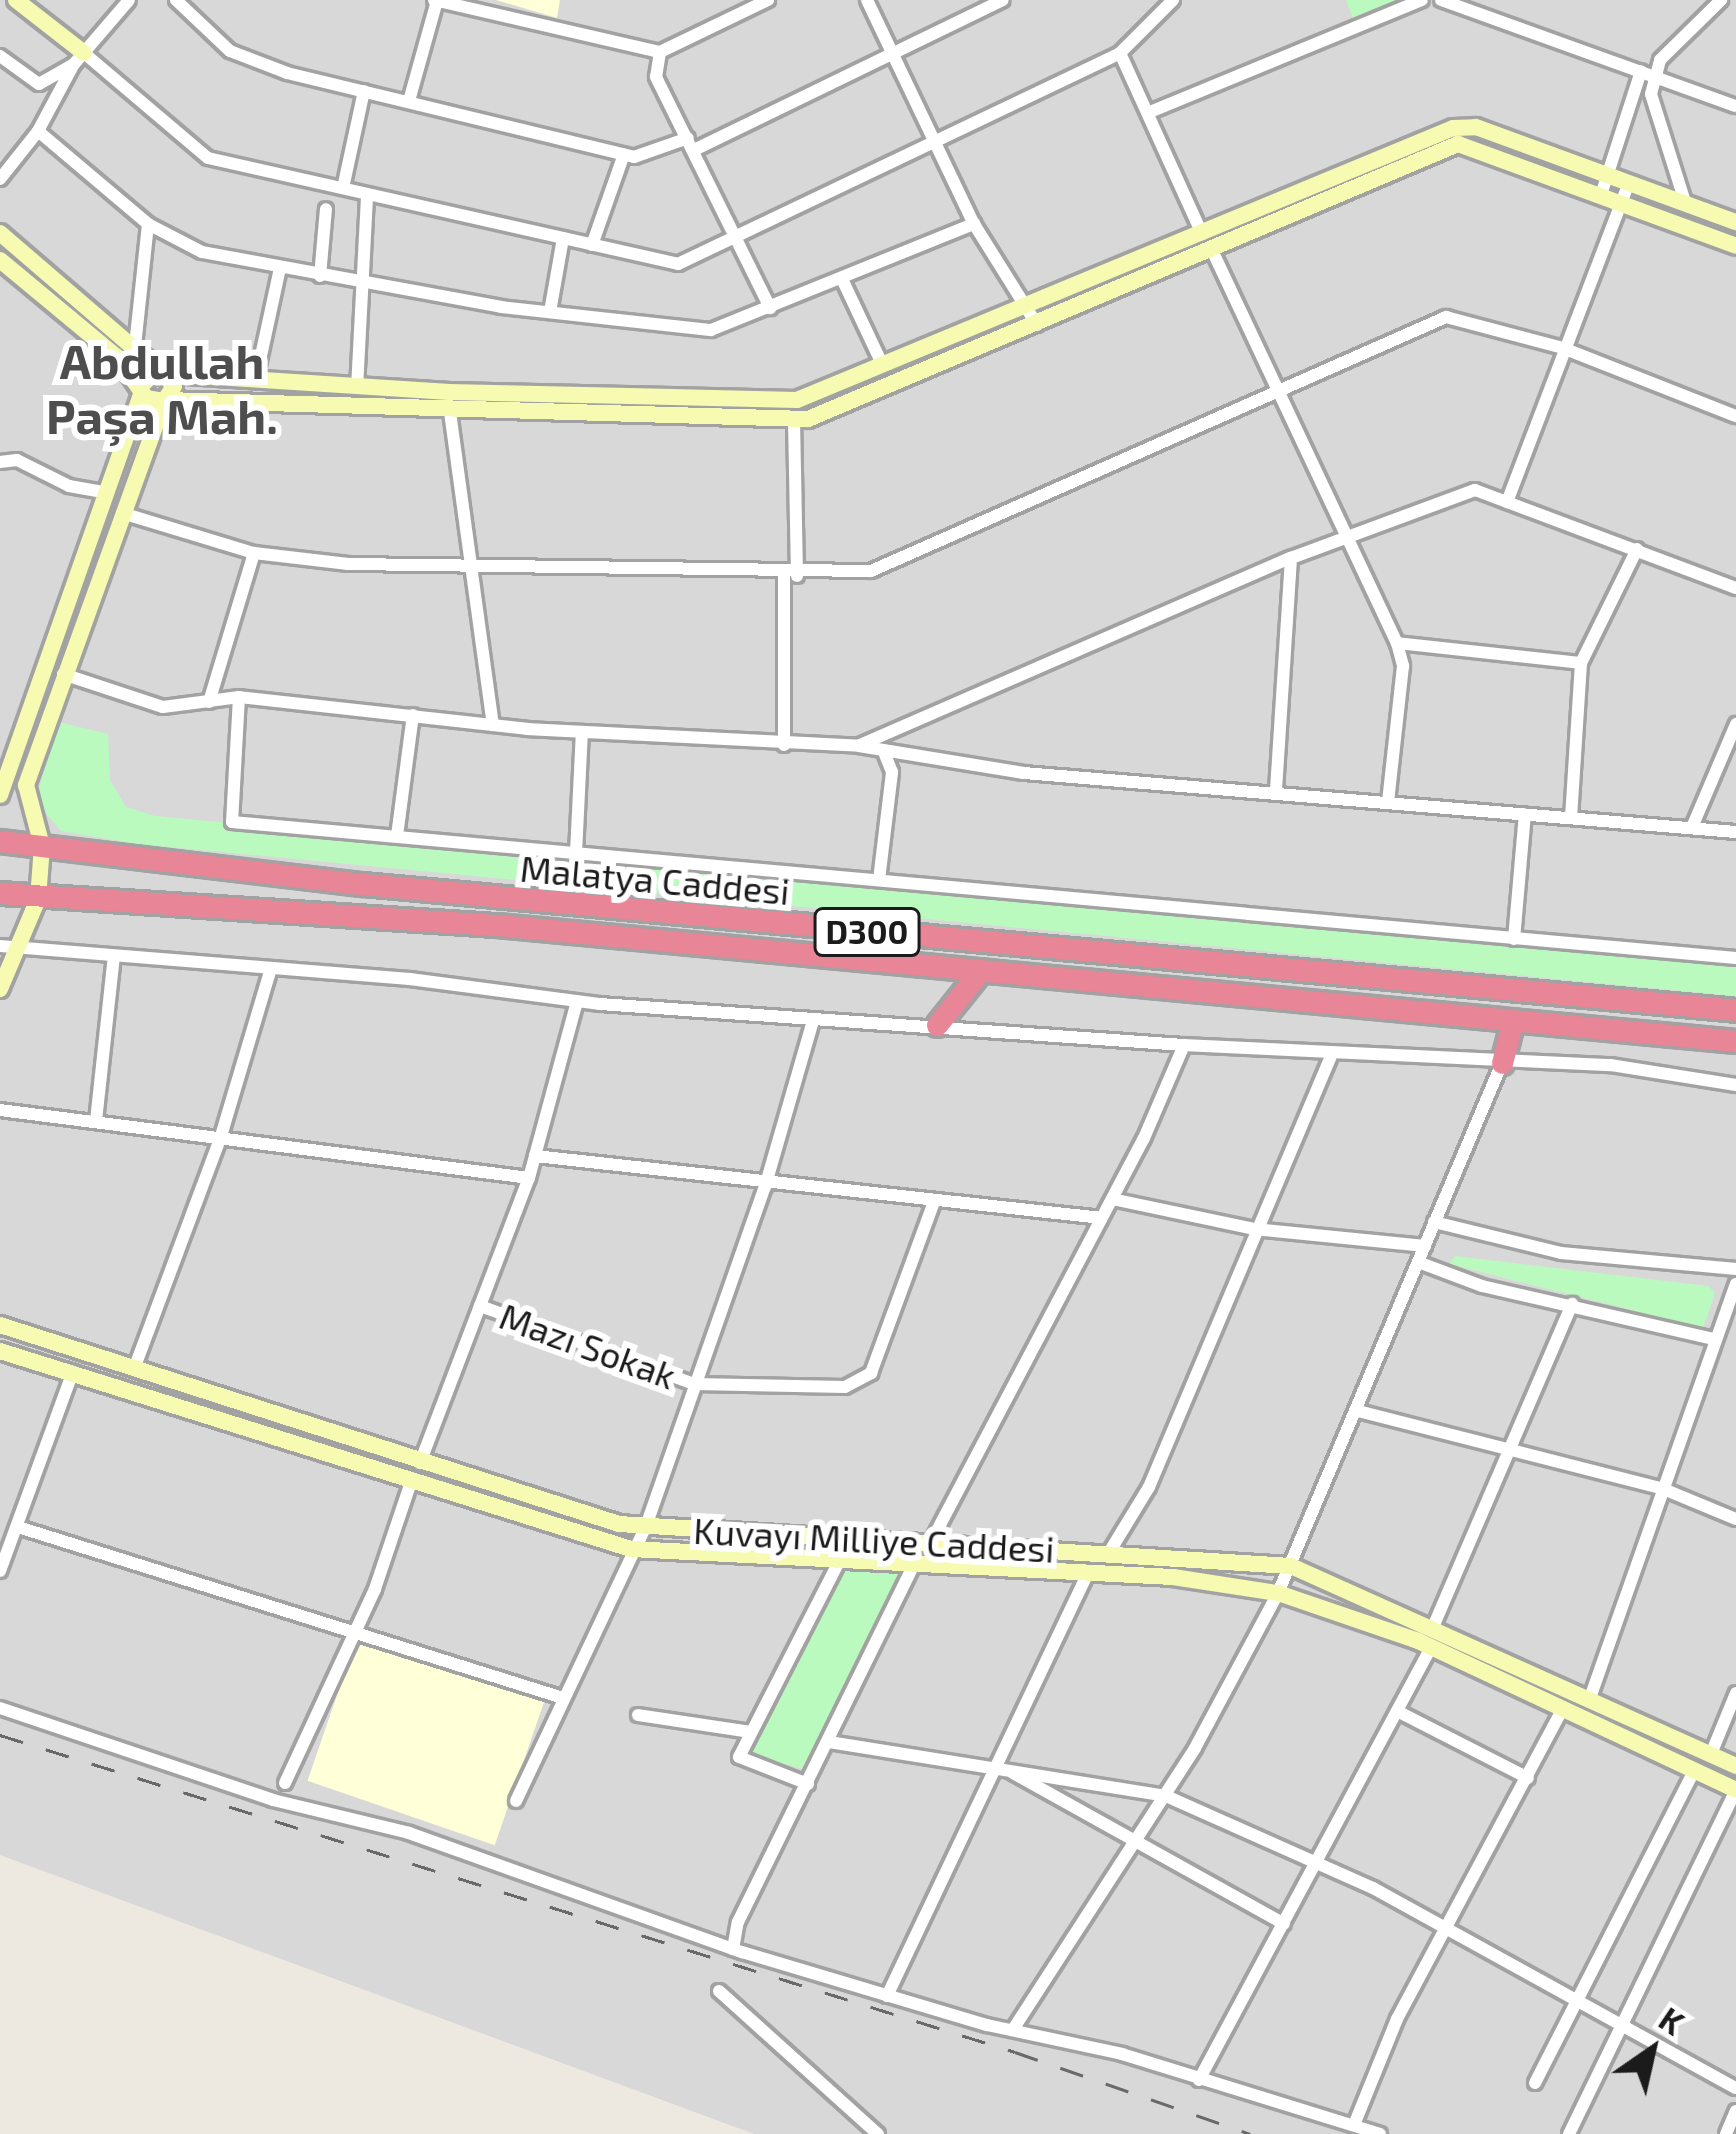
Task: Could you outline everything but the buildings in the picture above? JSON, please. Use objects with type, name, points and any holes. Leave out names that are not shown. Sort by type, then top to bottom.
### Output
[{"type":"highway","name":"Malatya Caddesi","points":[[0,841],[387,886],[1736,1010]]},
{"type":"highway","name":"Malatya Caddesi","points":[[0,893],[497,925],[1736,1041]]},
{"type":"highway","points":[[937,1025],[981,970]]},
{"type":"highway","points":[[1502,1063],[1513,1020]]},
{"type":"main road","points":[[16,0],[79,58]]},
{"type":"main road","points":[[0,260],[141,389],[165,400],[794,419],[1036,325],[1453,128],[1476,127],[1736,222]]},
{"type":"main road","points":[[0,795],[141,389],[164,372],[357,388],[797,400],[1026,307],[1458,144],[1736,246]]},
{"type":"main road","points":[[0,233],[135,346],[175,386],[165,400],[122,513],[26,784],[42,846],[38,899],[8,946],[0,989]]},
{"type":"main road","name":"Kuvayı Milliye Caddesi","points":[[0,1324],[420,1463],[646,1526],[1110,1551],[1291,1566],[1736,1766]]},
{"type":"main road","name":"Kuvayı Milliye Caddesi","points":[[0,1352],[631,1549],[1173,1577],[1278,1593],[1431,1647],[1736,1790]]},
{"type":"street","points":[[0,179],[38,131],[79,58],[129,0]]},
{"type":"street","points":[[176,0],[230,51],[364,91],[624,154],[691,144],[1003,0]]},
{"type":"street","points":[[409,101],[435,0],[480,5],[660,52],[761,1]]},
{"type":"street","points":[[867,0],[974,224],[1036,325]]},
{"type":"street","points":[[79,58],[208,158],[678,264],[937,147],[1120,53],[1173,0]]},
{"type":"street","points":[[1150,112],[1422,0]]},
{"type":"street","points":[[1441,0],[1736,106]]},
{"type":"street","points":[[1685,202],[1651,94],[1660,60],[1721,0]]},
{"type":"street","points":[[660,52],[656,77],[740,236],[770,308]]},
{"type":"street","points":[[1120,53],[1397,643],[1402,666],[1388,800]]},
{"type":"street","points":[[0,56],[39,84],[79,58]]},
{"type":"street","points":[[1601,195],[1641,71]]},
{"type":"street","points":[[343,188],[364,91]]},
{"type":"street","points":[[38,131],[148,224],[202,252],[361,285],[711,330],[843,281],[974,224]]},
{"type":"street","points":[[592,245],[624,154]]},
{"type":"street","points":[[1508,502],[1629,182]]},
{"type":"street","points":[[357,388],[367,194]]},
{"type":"street","points":[[320,276],[326,209]]},
{"type":"street","points":[[135,346],[148,224]]},
{"type":"street","points":[[550,312],[563,238]]},
{"type":"street","points":[[256,379],[280,268]]},
{"type":"street","points":[[843,281],[883,366]]},
{"type":"street","points":[[122,513],[254,553],[468,570],[790,576],[872,571],[906,560],[1446,317],[1563,348],[1736,416]]},
{"type":"street","points":[[450,412],[468,570],[493,725]]},
{"type":"street","points":[[784,745],[794,419]]},
{"type":"street","points":[[0,462],[17,460],[69,486],[106,493]]},
{"type":"street","points":[[859,746],[1291,558],[1475,490],[1736,588]]},
{"type":"street","points":[[1571,818],[1581,663],[1637,549]]},
{"type":"street","points":[[209,702],[254,553]]},
{"type":"street","points":[[1276,790],[1291,558]]},
{"type":"street","points":[[1397,643],[1581,663]]},
{"type":"street","points":[[64,674],[163,707],[239,697],[493,725],[859,746],[1024,773],[1276,790],[1736,832]]},
{"type":"street","points":[[239,697],[232,822],[1736,958]]},
{"type":"street","points":[[398,836],[413,715]]},
{"type":"street","points":[[1694,825],[1736,724]]},
{"type":"street","points":[[576,853],[582,732]]},
{"type":"street","points":[[879,880],[892,772],[884,752]]},
{"type":"street","points":[[1514,939],[1526,814]]},
{"type":"street","points":[[8,946],[813,1021],[937,1025],[1331,1057],[1611,1066],[1736,1084]]},
{"type":"street","points":[[96,1121],[114,956]]},
{"type":"street","points":[[134,1369],[221,1136],[271,968]]},
{"type":"street","points":[[420,1463],[529,1178],[577,1001]]},
{"type":"street","points":[[516,1801],[631,1549],[646,1526],[765,1187],[813,1021]]},
{"type":"street","points":[[932,1540],[1102,1219],[1184,1046]]},
{"type":"street","points":[[1110,1551],[1149,1487],[1254,1229],[1331,1057]]},
{"type":"street","points":[[1014,2028],[1166,1796],[1278,1593],[1502,1063]]},
{"type":"street","points":[[0,1110],[529,1178]]},
{"type":"street","points":[[535,1156],[765,1187],[1102,1219]]},
{"type":"street","points":[[1112,1199],[1254,1229],[1425,1246]]},
{"type":"street","name":"Mazı Sokak","points":[[480,1306],[694,1384],[845,1387],[872,1373],[934,1202]]},
{"type":"street","points":[[1434,1222],[1561,1253],[1736,1269]]},
{"type":"street","points":[[1418,1262],[1713,1339]]},
{"type":"street","points":[[1590,1698],[1736,1284]]},
{"type":"street","points":[[1432,1627],[1572,1304]]},
{"type":"street","points":[[0,1571],[74,1372]]},
{"type":"street","points":[[1358,1411],[1511,1446],[1661,1488],[1736,1519]]},
{"type":"street","points":[[285,1784],[352,1634],[411,1482]]},
{"type":"street","points":[[18,1527],[563,1698]]},
{"type":"street","points":[[808,1784],[739,1757],[840,1560]]},
{"type":"street","points":[[733,1949],[738,1922],[914,1564]]},
{"type":"street","points":[[886,1996],[1002,1768],[1086,1576]]},
{"type":"street","points":[[1199,2080],[1431,1647]]},
{"type":"street","points":[[1711,1754],[1736,1694]]},
{"type":"street","points":[[0,1708],[273,1800],[409,1833],[733,1949],[1380,2134]]},
{"type":"street","points":[[1354,2125],[1388,2037],[1452,1928],[1562,1710]]},
{"type":"street","points":[[1397,1711],[1528,1778]]},
{"type":"street","points":[[638,1715],[750,1732]]},
{"type":"street","points":[[829,1742],[1166,1796],[1452,1928],[1736,2088]]},
{"type":"street","points":[[1002,1768],[1135,1846],[1284,1924]]},
{"type":"street","points":[[1535,2084],[1695,1769]]},
{"type":"street","points":[[1569,2134],[1618,2024],[1736,1790]]},
{"type":"street","points":[[719,1991],[878,2134]]},
{"type":"street","points":[[1726,2134],[1736,2111]]},
{"type":"shaded area","points":[[0,0],[1736,0],[1736,2134],[754,2134],[0,1855]]},
{"type":"shaded area","points":[[496,0],[560,0],[557,18]]},
{"type":"shaded area","points":[[357,1637],[544,1701],[495,1845],[308,1781]]},
{"type":"green space","points":[[1346,0],[1401,0],[1354,21]]},
{"type":"green space","points":[[58,722],[108,734],[110,780],[126,807],[155,816],[1736,965],[1736,996],[138,844],[61,831],[42,809],[37,796]]},
{"type":"green space","points":[[1455,1256],[1708,1286],[1715,1293],[1703,1328],[1449,1264]]},
{"type":"green space","points":[[845,1570],[898,1574],[803,1769],[750,1755]]},
{"type":"railway","points":[[0,1735],[1015,2052],[1250,2134]]},
{"type":"district","name":"Abdullah Paşa Mah.","points":[[162,388]]}]
